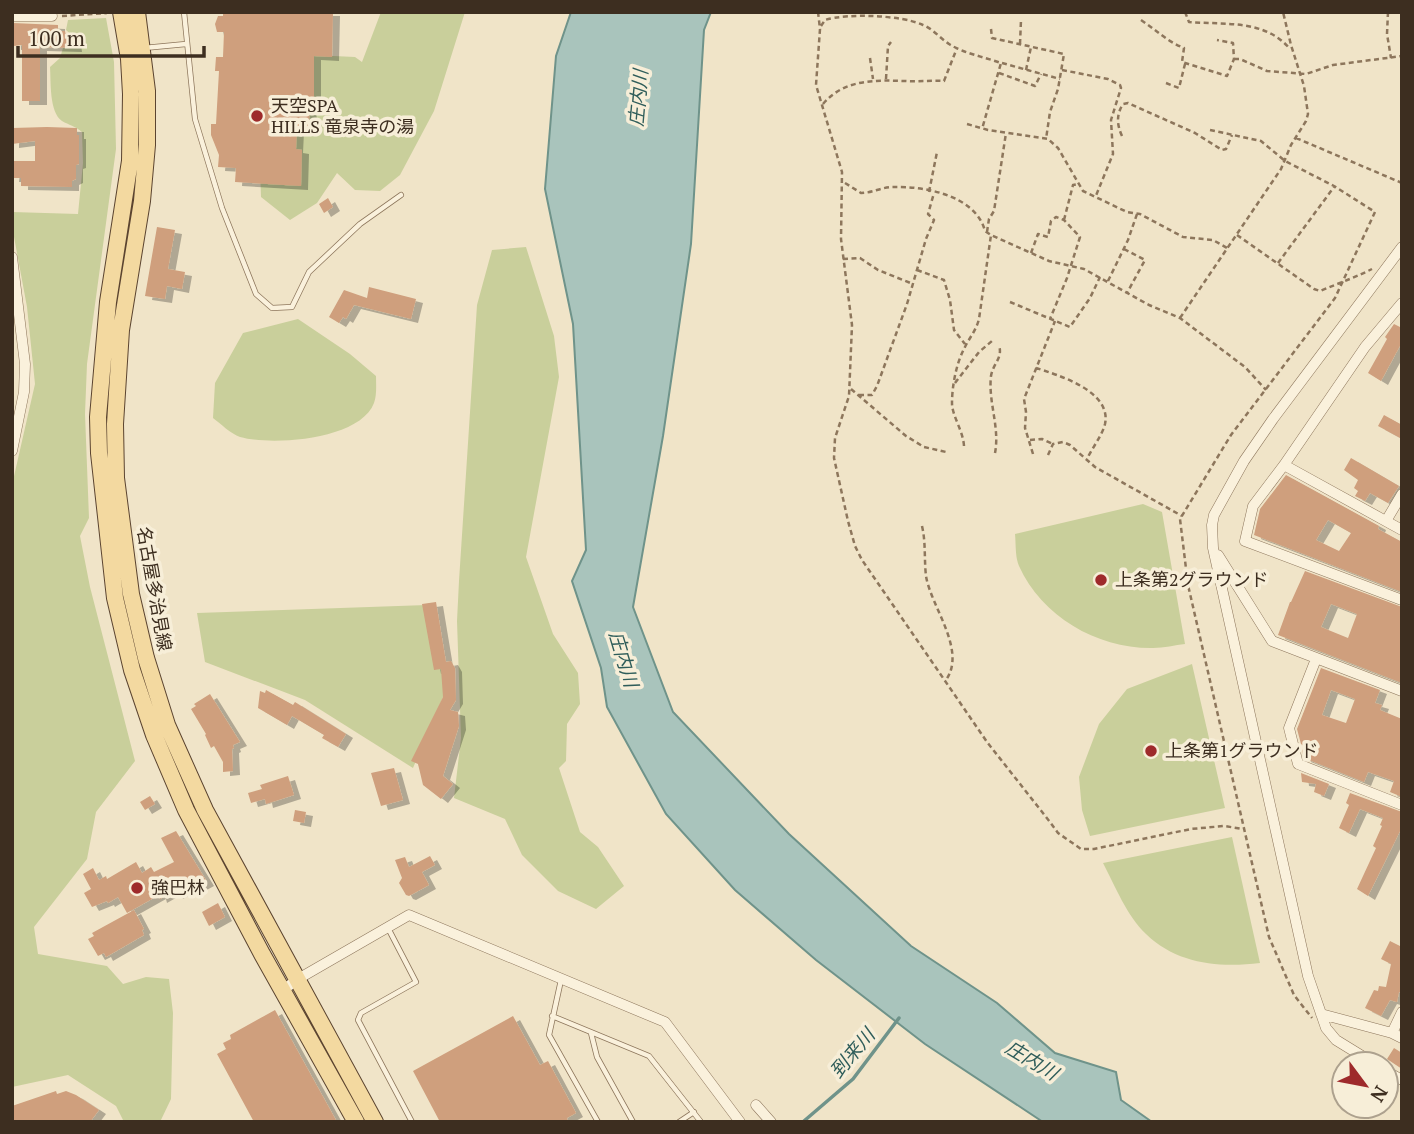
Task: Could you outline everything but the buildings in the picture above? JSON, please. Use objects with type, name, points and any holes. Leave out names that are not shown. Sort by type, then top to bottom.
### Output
[{"type":"main road","name":"名古屋多治見線","points":[[137,12],[143,48],[148,117],[145,175],[121,330],[115,424],[116,478],[131,594],[146,658],[167,725],[205,810],[375,1122]]},
{"type":"main road","name":"名古屋多治見線","points":[[121,13],[129,59],[130,161],[108,302],[98,417],[99,453],[116,598],[132,670],[154,735],[186,810],[356,1122]]},
{"type":"street","points":[[12,16],[52,16]]},
{"type":"street","points":[[1352,1050],[1336,1040],[1326,1028],[1308,976],[1213,548],[1212,525],[1214,515],[1244,461],[1402,247]]},
{"type":"street","points":[[12,257],[25,364],[24,392],[12,451]]},
{"type":"street","points":[[1402,303],[1365,347],[1284,465],[1252,506],[1245,541],[1402,600]]},
{"type":"street","points":[[1284,465],[1402,530]]},
{"type":"street","points":[[1386,521],[1402,494]]},
{"type":"street","points":[[1213,548],[1272,641],[1402,691]]},
{"type":"street","points":[[1316,659],[1289,729],[1298,764],[1402,805]]},
{"type":"street","points":[[283,990],[410,915],[665,1022],[740,1122]]},
{"type":"street","points":[[1392,1033],[1402,1012]]},
{"type":"street","points":[[1321,1014],[1402,1038]]},
{"type":"street","points":[[756,1105],[771,1122]]},
{"type":"lane","points":[[184,12],[195,119],[222,208],[256,294],[272,307],[292,307],[309,272],[359,224],[401,195]]},
{"type":"lane","points":[[143,48],[186,44]]},
{"type":"lane","points":[[388,928],[416,982],[361,1013],[358,1020],[412,1122]]},
{"type":"lane","points":[[561,979],[549,1035],[598,1122]]},
{"type":"lane","points":[[552,1016],[649,1056],[701,1122]]},
{"type":"lane","points":[[591,1032],[597,1057],[633,1122]]},
{"type":"lane","points":[[678,1122],[694,1112]]},
{"type":"path","points":[[818,12],[820,29],[815,73],[842,172],[843,259],[852,317],[850,388],[834,448],[834,458],[855,546],[987,742],[1058,832],[1081,849],[1094,849],[1224,825],[1243,830],[1277,960],[1294,995],[1309,1016],[1326,1028]]},
{"type":"path","points":[[858,16],[861,12]]},
{"type":"path","points":[[1185,12],[1189,22],[1262,29],[1281,39],[1293,53]]},
{"type":"path","points":[[1180,318],[1280,169],[1306,121],[1308,114],[1304,86],[1283,12]]},
{"type":"path","points":[[1388,12],[1387,34],[1391,58]]},
{"type":"path","points":[[52,16],[121,13]]},
{"type":"path","points":[[820,29],[825,20],[829,19],[858,16],[899,19],[922,24],[957,48],[1060,79]]},
{"type":"path","points":[[1020,45],[1021,20]]},
{"type":"path","points":[[1141,20],[1164,35],[1169,42],[1184,48],[1182,62],[1227,76],[1234,59],[1233,43],[1217,40]]},
{"type":"path","points":[[991,29],[992,38],[1064,54],[1046,139]]},
{"type":"path","points":[[886,79],[888,46],[891,42]]},
{"type":"path","points":[[1026,70],[1031,47]]},
{"type":"path","points":[[822,105],[834,92],[842,88],[873,80],[944,81],[957,48]]},
{"type":"path","points":[[1234,59],[1267,71],[1306,74],[1333,65],[1402,56]]},
{"type":"path","points":[[870,58],[873,80]]},
{"type":"path","points":[[982,129],[1001,63]]},
{"type":"path","points":[[1166,83],[1179,88],[1185,63]]},
{"type":"path","points":[[1062,70],[1108,79],[1121,88],[1111,120],[1113,154],[1095,198]]},
{"type":"path","points":[[998,72],[1035,86],[1041,74]]},
{"type":"path","points":[[1122,136],[1117,122],[1118,114],[1123,104],[1128,103],[1195,133],[1222,150],[1226,149],[1232,135]]},
{"type":"path","points":[[967,124],[982,129],[1046,139],[1058,148],[1083,191],[1183,237],[1213,240],[1227,248]]},
{"type":"path","points":[[986,232],[994,211],[1006,133]]},
{"type":"path","points":[[1296,138],[1402,183]]},
{"type":"path","points":[[929,192],[937,152]]},
{"type":"path","points":[[843,182],[865,193],[893,187],[934,193],[964,202],[982,218],[986,232],[991,235],[1031,253],[1100,277],[1149,305],[1180,318],[1245,368],[1265,390]]},
{"type":"path","points":[[1064,220],[1073,185],[1078,184]]},
{"type":"path","points":[[1278,263],[1334,186]]},
{"type":"path","points":[[859,395],[867,396],[874,392],[934,220],[928,214],[934,193]]},
{"type":"path","points":[[1108,282],[1137,214]]},
{"type":"path","points":[[1031,253],[1038,234],[1048,237],[1053,218],[1064,220],[1080,236],[1071,267],[1050,318]]},
{"type":"path","points":[[1237,234],[1320,291],[1338,282],[1350,281],[1382,264],[1389,265]]},
{"type":"path","points":[[964,446],[961,428],[953,410],[955,383],[965,345],[979,319],[991,235]]},
{"type":"path","points":[[1124,249],[1145,260],[1127,293]]},
{"type":"path","points":[[843,259],[860,258],[878,270],[913,284]]},
{"type":"path","points":[[917,270],[944,280],[954,330],[965,345]]},
{"type":"path","points":[[1010,302],[1070,327],[1090,298],[1100,277]]},
{"type":"path","points":[[1032,454],[1025,428],[1027,412],[1024,399],[1055,321]]},
{"type":"path","points":[[955,383],[979,352],[992,341]]},
{"type":"path","points":[[995,453],[997,443],[991,375],[1000,359],[999,345]]},
{"type":"path","points":[[1036,368],[1075,381],[1097,401],[1105,414],[1104,428],[1087,459]]},
{"type":"path","points":[[850,388],[906,436],[924,447],[946,452]]},
{"type":"path","points":[[1030,440],[1042,439],[1054,444],[1063,442],[1070,445],[1095,467],[1182,516]]},
{"type":"path","points":[[1048,455],[1054,444]]},
{"type":"path","points":[[922,526],[929,589],[943,621],[954,660],[946,681]]},
{"type":"green space","points":[[381,12],[465,12],[434,111],[400,175],[380,191],[355,190],[337,173],[317,203],[290,220],[261,197],[259,139],[312,55],[355,57],[362,62]]},
{"type":"green space","points":[[106,18],[114,62],[116,149],[87,364],[85,414],[89,518],[80,536],[90,587],[135,761],[96,812],[87,859],[34,927],[38,954],[107,966],[123,984],[146,977],[169,979],[173,1013],[171,1099],[160,1122],[124,1122],[116,1106],[68,1075],[12,1087],[12,485],[35,384],[27,307],[12,226],[12,212],[78,214],[83,163],[82,132],[62,121],[55,111],[50,67],[60,58],[63,48],[75,48],[76,39],[66,30],[68,20]]},
{"type":"green space","points":[[526,247],[554,336],[559,377],[526,557],[553,634],[578,673],[580,704],[567,724],[566,761],[559,768],[580,832],[598,847],[624,886],[596,909],[558,891],[522,855],[505,819],[454,798],[461,738],[457,621],[477,305],[492,250]]},
{"type":"green space","points":[[298,319],[350,354],[376,376],[374,403],[366,415],[352,425],[314,437],[272,441],[237,436],[213,418],[215,383],[243,333]]},
{"type":"green space","name":"上条第2グラウンド","points":[[1143,504],[1162,512],[1185,644],[1157,648],[1132,647],[1092,636],[1057,615],[1042,600],[1029,584],[1018,562],[1015,534]]},
{"type":"green space","points":[[427,605],[446,690],[413,768],[305,700],[205,662],[197,613]]},
{"type":"green space","name":"上条第1グラウンド","points":[[1192,664],[1225,808],[1090,836],[1082,810],[1079,777],[1099,724],[1127,689]]},
{"type":"green space","points":[[1232,837],[1260,963],[1229,965],[1199,962],[1158,944],[1133,919],[1103,863]]},
{"type":"water","name":"庄内川","points":[[571,12],[711,12],[704,30],[691,244],[663,436],[633,607],[673,712],[789,834],[911,946],[997,1003],[1055,1053],[1116,1072],[1121,1100],[1152,1122],[1043,1122],[925,1044],[816,960],[735,890],[666,814],[607,707],[601,668],[572,581],[586,550],[573,324],[545,189],[556,56]]},
{"type":"waterway","name":"到来川","points":[[804,1121],[853,1079],[899,1018]]},
{"type":"place","name":"天空SPA HILLS 竜泉寺の湯","points":[[257,116]]},
{"type":"place","name":"上条第2グラウンド","points":[[1101,580]]},
{"type":"place","name":"上条第1グラウンド","points":[[1151,751]]},
{"type":"place","name":"強巴林","points":[[137,888]]}]
